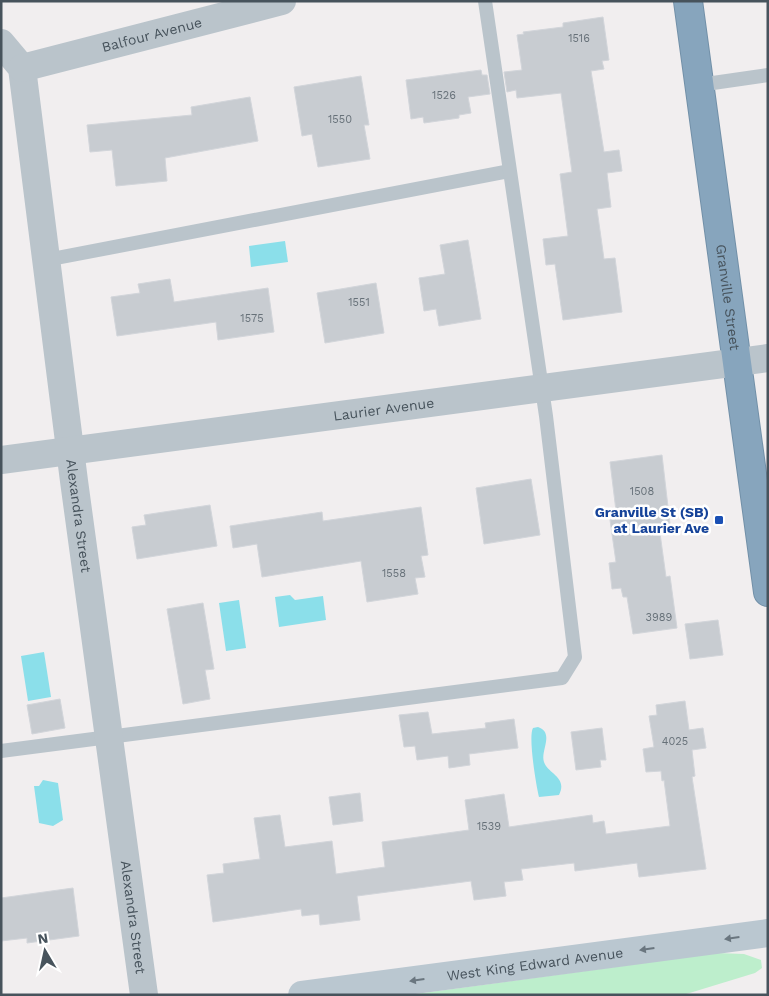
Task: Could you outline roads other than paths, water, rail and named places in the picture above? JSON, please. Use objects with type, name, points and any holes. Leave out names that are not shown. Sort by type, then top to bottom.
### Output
[{"type":"highway","name":"Granville Street","points":[[688,1],[768,592]]},
{"type":"main road","name":"West King Edward Avenue","points":[[302,995],[768,933]]},
{"type":"street","name":"Balfour Avenue","points":[[22,68],[282,1]]},
{"type":"street","points":[[1,43],[22,68]]},
{"type":"street","name":"Alexandra Street","points":[[22,68],[70,452],[144,995]]},
{"type":"street","name":"Laurier Avenue","points":[[1,460],[768,358]]},
{"type":"lane","points":[[1,751],[562,678],[575,657],[541,388],[485,1]]},
{"type":"lane","points":[[699,85],[768,75]]},
{"type":"lane","points":[[46,260],[509,171]]},
{"type":"water","points":[[285,241],[288,262],[251,267],[249,246]]},
{"type":"water","points":[[290,595],[295,600],[323,596],[326,620],[279,627],[275,597]]},
{"type":"water","points":[[239,600],[246,648],[226,651],[219,603]]},
{"type":"water","points":[[44,652],[51,697],[28,701],[21,656]]},
{"type":"water","points":[[538,727],[546,733],[543,758],[546,766],[561,784],[559,795],[539,797],[531,740],[533,728]]},
{"type":"water","points":[[43,780],[58,783],[63,820],[53,826],[39,823],[34,786],[39,786]]},
{"type":"place","name":"Granville St (SB) at Laurier Ave","points":[[719,520]]}]
